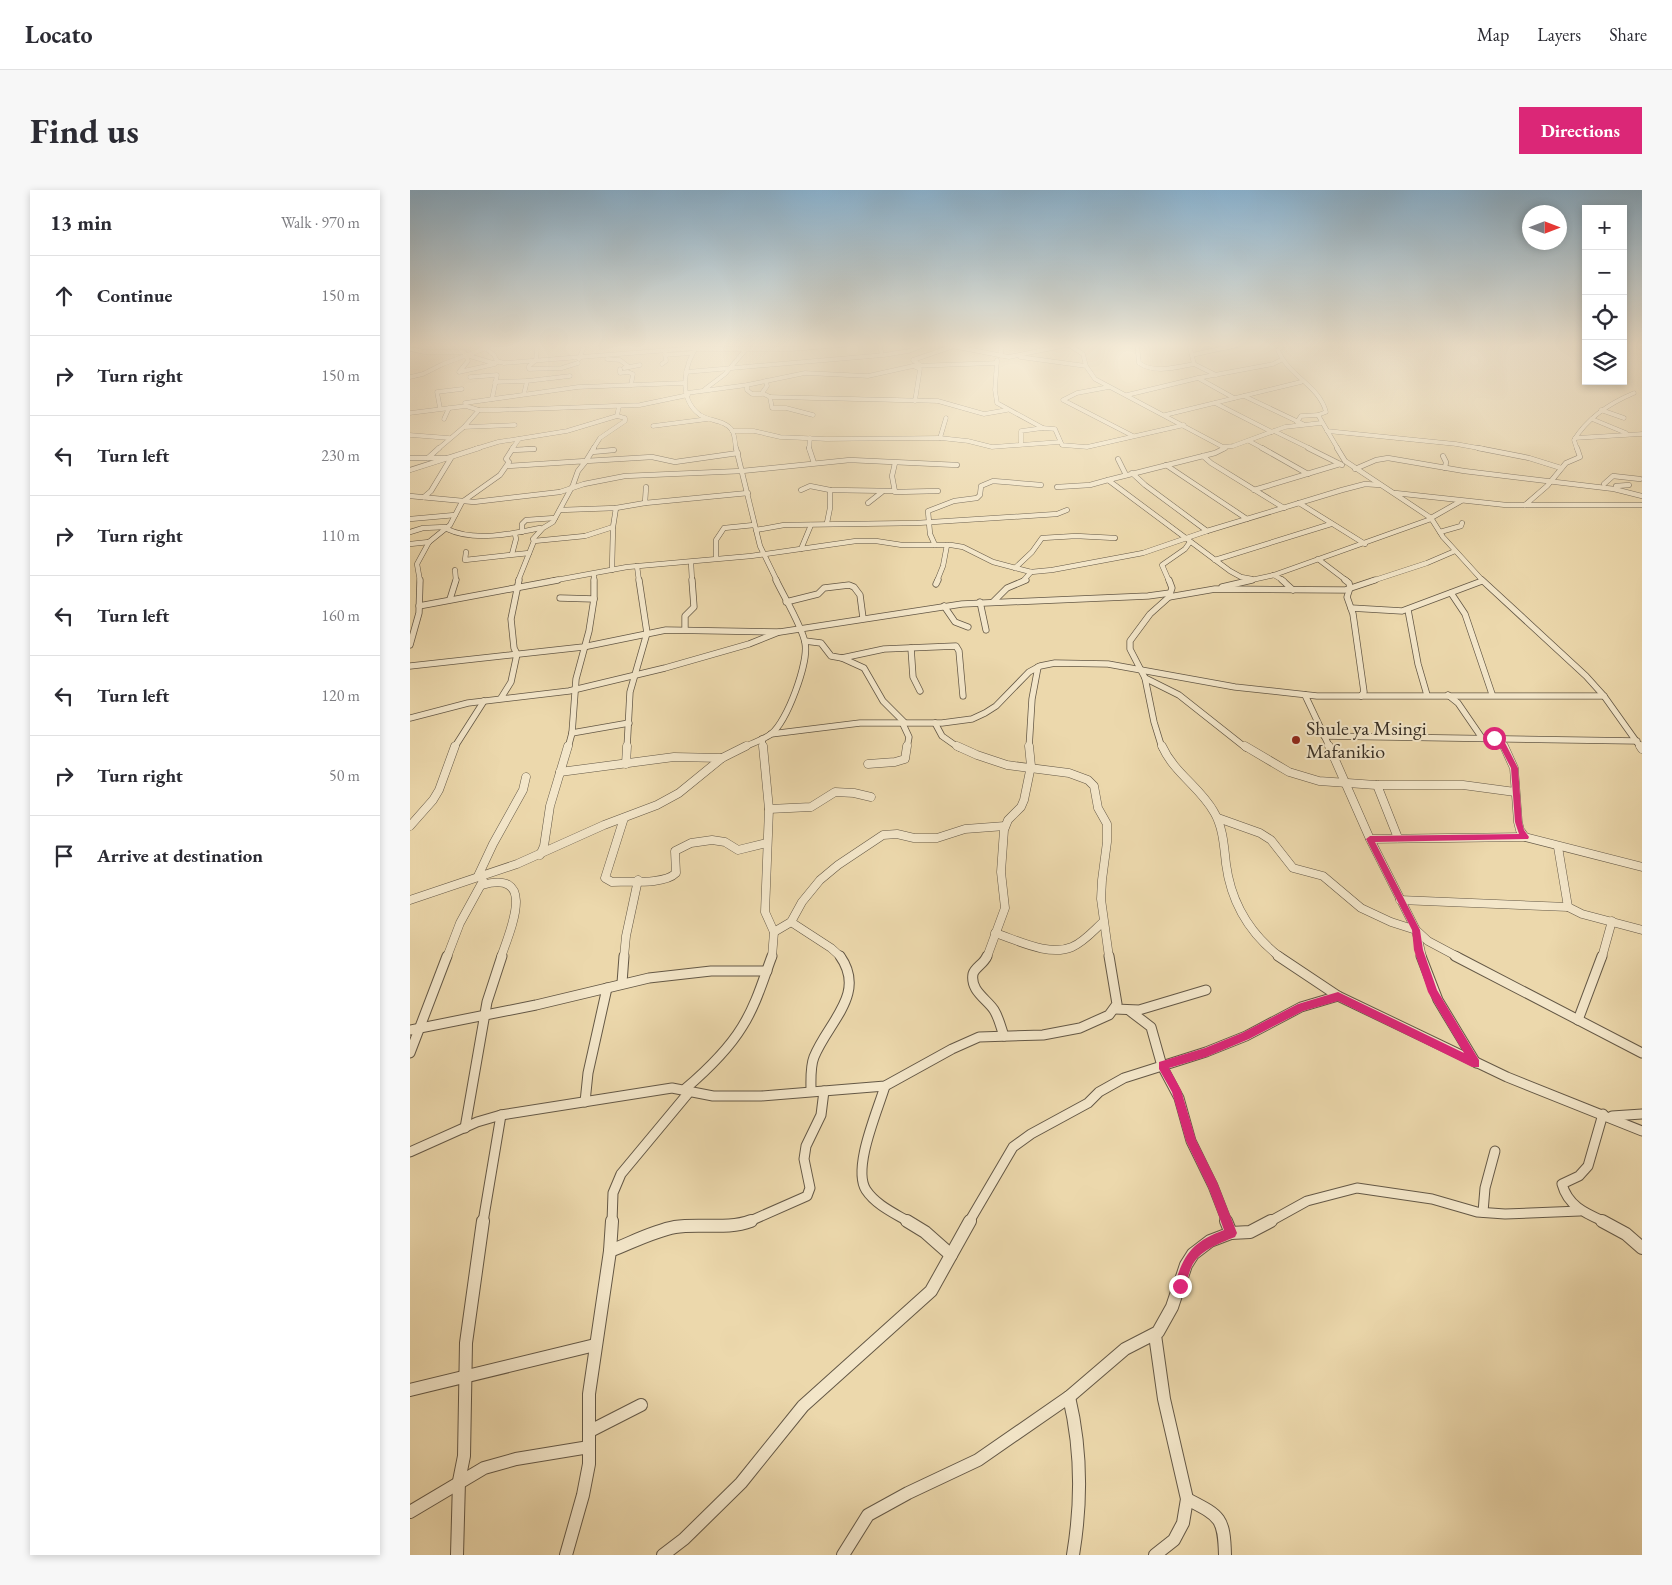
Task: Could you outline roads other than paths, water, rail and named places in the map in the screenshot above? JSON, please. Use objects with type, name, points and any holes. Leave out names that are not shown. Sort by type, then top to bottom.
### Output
[{"type":"street","points":[[410,412],[440,408]]},
{"type":"street","points":[[410,412],[449,408]]},
{"type":"street","points":[[444,419],[449,408]]},
{"type":"street","points":[[472,408],[479,410],[559,408]]},
{"type":"street","points":[[617,416],[619,408]]},
{"type":"street","points":[[410,900],[540,855],[581,835],[669,800],[722,758],[771,734],[782,722],[804,668],[806,656],[805,641],[760,546],[732,431],[724,424],[709,419],[694,408]]},
{"type":"street","points":[[772,408],[814,415]]},
{"type":"street","points":[[963,408],[984,414],[1007,410]]},
{"type":"street","points":[[1004,408],[1043,428]]},
{"type":"street","points":[[1078,408],[1133,436]]},
{"type":"street","points":[[1152,408],[1225,448]]},
{"type":"street","points":[[1166,414],[1194,408]]},
{"type":"street","points":[[1225,408],[1340,464],[1353,468],[1388,458],[1464,472],[1614,489],[1642,496]]},
{"type":"street","points":[[1268,408],[1303,424]]},
{"type":"street","points":[[1297,422],[1300,416],[1318,415],[1326,412],[1325,408]]},
{"type":"street","points":[[1575,438],[1605,408]]},
{"type":"street","points":[[428,458],[479,410]]},
{"type":"street","points":[[1601,410],[1624,418]]},
{"type":"street","points":[[1318,415],[1321,424],[1342,458],[1353,468],[1431,519],[1455,551],[1482,581],[1586,676],[1639,741],[1642,749]]},
{"type":"street","points":[[410,470],[498,442],[567,431],[617,416],[625,418],[625,421],[600,438],[578,471],[560,510],[551,524],[534,535],[534,542],[516,587],[510,619],[514,636],[514,648],[518,654],[512,682],[501,698]]},
{"type":"street","points":[[940,438],[946,418]]},
{"type":"street","points":[[653,426],[709,419]]},
{"type":"street","points":[[1592,419],[1627,434]]},
{"type":"street","points":[[464,426],[472,428],[516,424],[498,442]]},
{"type":"street","points":[[1057,487],[1090,485],[1203,456],[1273,431],[1303,424],[1321,424]]},
{"type":"street","points":[[1021,444],[1021,431],[1043,428],[1055,429],[1063,446],[1088,447],[1184,425]]},
{"type":"street","points":[[732,431],[754,431],[780,437],[940,438],[968,441],[987,446],[1060,442]]},
{"type":"street","points":[[1326,431],[1456,444],[1528,458],[1562,468]]},
{"type":"street","points":[[1575,438],[1642,434]]},
{"type":"street","points":[[410,435],[449,438]]},
{"type":"street","points":[[410,442],[418,436]]},
{"type":"street","points":[[777,442],[780,437]]},
{"type":"street","points":[[810,438],[809,450],[814,463]]},
{"type":"street","points":[[1525,505],[1547,486],[1570,460],[1580,457],[1575,438]]},
{"type":"street","points":[[508,466],[509,462],[506,460],[519,439]]},
{"type":"street","points":[[1249,441],[1308,474]]},
{"type":"street","points":[[512,450],[534,449]]},
{"type":"street","points":[[592,452],[614,450]]},
{"type":"street","points":[[410,645],[419,606],[420,578],[417,572],[417,564],[430,542],[448,528],[462,502],[492,482],[508,466],[550,464],[558,461],[652,457],[674,462],[738,454]]},
{"type":"street","points":[[1203,456],[1210,463],[1284,508]]},
{"type":"street","points":[[1443,456],[1446,462],[1445,468]]},
{"type":"street","points":[[410,458],[451,458]]},
{"type":"street","points":[[424,497],[431,491],[451,458]]},
{"type":"street","points":[[410,496],[462,502],[493,500],[556,492],[625,476],[742,471],[860,459],[895,463],[957,465]]},
{"type":"street","points":[[1118,459],[1129,474],[1207,530]]},
{"type":"street","points":[[687,473],[695,460]]},
{"type":"street","points":[[894,491],[892,476],[895,463]]},
{"type":"street","points":[[1254,490],[1340,464]]},
{"type":"street","points":[[1166,465],[1247,519]]},
{"type":"street","points":[[1604,484],[1614,476],[1640,479]]},
{"type":"street","points":[[1366,484],[1371,479]]},
{"type":"street","points":[[1108,480],[1236,575],[1252,579]]},
{"type":"street","points":[[935,545],[930,534],[928,511],[954,501],[977,498],[980,495],[981,486],[990,481],[1041,485]]},
{"type":"street","points":[[410,609],[450,599],[637,566],[764,554],[864,541],[902,545],[963,547],[993,562],[1015,568],[1031,572],[1052,570],[1132,556],[1188,540],[1207,530],[1298,503],[1366,484],[1380,485]]},
{"type":"street","points":[[1584,485],[1630,485]]},
{"type":"street","points":[[801,490],[810,486],[830,490],[894,491],[899,493],[938,491]]},
{"type":"street","points":[[645,503],[646,487]]},
{"type":"street","points":[[827,522],[830,508],[830,490]]},
{"type":"street","points":[[560,510],[616,508],[748,492]]},
{"type":"street","points":[[868,503],[882,492]]},
{"type":"street","points":[[1392,493],[1462,501],[1525,505],[1642,505]]},
{"type":"street","points":[[410,718],[452,707],[501,698],[576,690],[602,682],[635,676],[749,644],[780,632],[798,628],[980,602],[1170,595],[1215,589],[1274,574],[1365,544],[1431,519],[1462,501]]},
{"type":"street","points":[[1298,503],[1365,544]]},
{"type":"street","points":[[612,570],[611,561],[615,537],[613,527],[616,508]]},
{"type":"street","points":[[716,558],[716,540],[724,528],[811,525],[827,522],[875,524],[930,522],[1057,514],[1067,510]]},
{"type":"street","points":[[410,520],[455,515]]},
{"type":"street","points":[[522,532],[522,524],[526,520],[555,518]]},
{"type":"street","points":[[1440,532],[1461,526],[1462,523]]},
{"type":"street","points":[[1215,560],[1331,524]]},
{"type":"street","points":[[802,549],[811,525]]},
{"type":"street","points":[[534,542],[586,536],[613,527]]},
{"type":"street","points":[[410,532],[423,528],[448,528],[462,535],[514,534],[543,528]]},
{"type":"street","points":[[512,554],[516,539],[514,534]]},
{"type":"street","points":[[1015,568],[1032,552],[1042,538],[1076,536],[1115,538]]},
{"type":"street","points":[[1188,540],[1185,549],[1162,565],[1171,582],[1170,595],[1150,614],[1130,641],[1130,649],[1145,678],[1154,726],[1166,754],[1172,765],[1209,804],[1218,818],[1230,889],[1245,922],[1256,936],[1280,958],[1338,996],[1476,1063],[1642,1131]]},
{"type":"street","points":[[410,544],[430,542]]},
{"type":"street","points":[[936,584],[943,566],[947,545]]},
{"type":"street","points":[[1215,589],[1349,590],[1427,563],[1455,551]]},
{"type":"street","points":[[466,552],[465,560],[529,553]]},
{"type":"street","points":[[1318,560],[1357,586]]},
{"type":"street","points":[[685,629],[685,616],[694,607],[691,562]]},
{"type":"street","points":[[410,565],[417,564]]},
{"type":"street","points":[[626,764],[630,692],[648,633],[637,566]]},
{"type":"street","points":[[450,599],[456,581],[455,570]]},
{"type":"street","points":[[992,602],[1007,588],[1026,580],[1031,572]]},
{"type":"street","points":[[540,855],[544,846],[550,806],[572,732],[571,722],[576,679],[583,647],[589,631],[594,599],[594,574]]},
{"type":"street","points":[[1274,574],[1293,590]]},
{"type":"street","points":[[1351,608],[1387,611],[1408,610],[1482,581]]},
{"type":"street","points":[[1349,582],[1347,597],[1351,608],[1364,692],[1361,696]]},
{"type":"street","points":[[786,602],[818,594],[824,588],[849,585],[854,587],[860,595],[864,618]]},
{"type":"street","points":[[1451,593],[1464,614],[1492,694]]},
{"type":"street","points":[[410,595],[420,594]]},
{"type":"street","points":[[560,598],[594,599]]},
{"type":"street","points":[[980,602],[986,630]]},
{"type":"street","points":[[944,606],[955,622],[968,627]]},
{"type":"street","points":[[1408,610],[1418,664],[1428,695]]},
{"type":"street","points":[[410,666],[583,647],[648,633],[685,629],[780,632]]},
{"type":"street","points":[[805,641],[820,643],[831,656],[842,658],[867,670],[880,698],[903,722],[908,737],[905,759],[895,762],[868,764]]},
{"type":"street","points":[[842,658],[876,650],[957,646],[963,696]]},
{"type":"street","points":[[911,648],[913,677],[920,691]]},
{"type":"street","points":[[771,734],[830,725],[850,726],[903,722],[935,723],[969,720],[987,713],[1003,700],[1015,682],[1038,667],[1054,663],[1091,663],[1139,668],[1239,688],[1305,695],[1492,694],[1604,696]]},
{"type":"street","points":[[1004,1036],[994,1010],[977,991],[973,980],[973,972],[985,962],[1005,908],[1001,872],[1005,826],[1008,820],[1021,807],[1024,800],[1031,766],[1029,743],[1032,699],[1038,667]]},
{"type":"street","points":[[1145,678],[1178,692],[1250,750],[1288,772],[1315,781],[1377,785],[1467,785],[1516,792]]},
{"type":"street","points":[[1305,695],[1347,784],[1370,839],[1416,930],[1428,941],[1440,948],[1642,1053]]},
{"type":"street","points":[[1448,695],[1458,703],[1482,738]]},
{"type":"street","points":[[410,825],[433,800],[439,790],[455,745],[484,702]]},
{"type":"street","points":[[572,732],[629,723]]},
{"type":"street","points":[[410,1152],[477,1122],[501,1115],[656,1090],[688,1090],[712,1096],[761,1096],[885,1086],[952,1049],[979,1037],[1044,1035],[1074,1030],[1109,1015],[1117,1004],[1103,922],[1101,874],[1106,850],[1107,823],[1098,808],[1095,787],[1086,778],[1078,775],[1031,766],[1007,764],[954,746],[943,737],[935,723]]},
{"type":"street","points":[[1324,736],[1349,738],[1500,738],[1639,741]]},
{"type":"street","points":[[1500,738],[1514,768],[1520,830],[1525,837]]},
{"type":"street","points":[[566,1555],[583,1495],[589,1464],[589,1394],[610,1251],[613,1193],[617,1180],[688,1090],[742,1028],[753,1007],[767,971],[774,946],[774,932],[765,912],[768,877],[769,809],[762,739]]},
{"type":"street","points":[[560,772],[674,757],[722,758]]},
{"type":"street","points":[[410,1053],[414,1029],[460,922],[482,885],[482,876],[493,844],[523,790],[526,777]]},
{"type":"street","points":[[1377,785],[1398,838]]},
{"type":"street","points":[[769,809],[811,807],[835,792],[854,792],[871,797]]},
{"type":"street","points":[[624,818],[605,878],[612,882],[662,880],[673,876],[676,873],[675,851],[685,845],[723,841],[738,850],[767,843]]},
{"type":"street","points":[[1218,818],[1260,832],[1271,840],[1293,868],[1323,876],[1361,908],[1391,922],[1416,930]]},
{"type":"street","points":[[774,932],[791,922],[802,902],[820,880],[838,865],[883,835],[897,834],[914,838],[937,838],[965,829],[1005,826]]},
{"type":"street","points":[[1370,839],[1525,837],[1642,868]]},
{"type":"street","points":[[1558,847],[1568,908]]},
{"type":"street","points":[[622,983],[626,936],[638,880]]},
{"type":"street","points":[[465,1128],[487,1002],[518,908],[516,893],[510,885],[500,881],[482,885]]},
{"type":"street","points":[[1400,900],[1446,903],[1526,904],[1568,908],[1582,914],[1642,930]]},
{"type":"street","points":[[1578,1020],[1598,971],[1612,921]]},
{"type":"street","points":[[791,922],[836,952],[845,962],[850,976],[845,1004],[813,1058],[811,1091]]},
{"type":"street","points":[[995,933],[1019,939],[1043,949],[1059,951],[1070,948],[1103,922]]},
{"type":"street","points":[[1416,930],[1418,950],[1433,992],[1476,1063]]},
{"type":"street","points":[[414,1029],[536,1005],[622,983],[697,973],[767,971]]},
{"type":"street","points":[[585,1102],[588,1073],[607,988]]},
{"type":"street","points":[[1115,1009],[1130,1011],[1206,990]]},
{"type":"street","points":[[663,1555],[684,1539],[741,1483],[803,1406],[923,1301],[931,1291],[1013,1147],[1031,1134],[1088,1103],[1113,1083],[1206,1052],[1246,1036],[1301,1007],[1338,996]]},
{"type":"street","points":[[1130,1011],[1151,1027],[1162,1066],[1176,1090],[1191,1141],[1213,1186],[1231,1233]]},
{"type":"street","points":[[885,1086],[863,1164],[862,1179],[865,1190],[892,1212],[925,1232],[951,1255]]},
{"type":"street","points":[[610,1251],[657,1232],[676,1227],[728,1226],[748,1222],[807,1196],[810,1188],[804,1159],[806,1146],[821,1115],[824,1091]]},
{"type":"street","points":[[1606,1115],[1642,1114]]},
{"type":"street","points":[[456,1555],[459,1481],[464,1456],[466,1343],[484,1212],[501,1115]]},
{"type":"street","points":[[1606,1115],[1588,1166],[1579,1176],[1562,1184],[1563,1191],[1580,1211],[1621,1230],[1642,1248]]},
{"type":"street","points":[[1483,1212],[1483,1197],[1490,1173],[1496,1161],[1494,1151]]},
{"type":"street","points":[[843,1555],[868,1515],[908,1492],[978,1460],[1070,1397],[1125,1349],[1154,1335],[1162,1328],[1172,1307],[1186,1265],[1193,1254],[1210,1241],[1231,1233],[1250,1232],[1307,1201],[1357,1188],[1412,1195],[1483,1212],[1505,1214],[1580,1211]]},
{"type":"street","points":[[1154,1335],[1166,1408],[1187,1499],[1183,1523],[1174,1540],[1155,1555]]},
{"type":"street","points":[[410,1390],[596,1346]]},
{"type":"street","points":[[1070,1397],[1078,1428],[1082,1464],[1073,1555]]},
{"type":"street","points":[[590,1431],[641,1404]]},
{"type":"street","points":[[410,1512],[459,1481],[484,1468],[516,1459],[589,1447]]},
{"type":"street","points":[[1187,1499],[1219,1517],[1224,1527],[1225,1555]]},
{"type":"place","name":"Shule ya Msingi Mafanikio","points":[[1296,740]]}]
